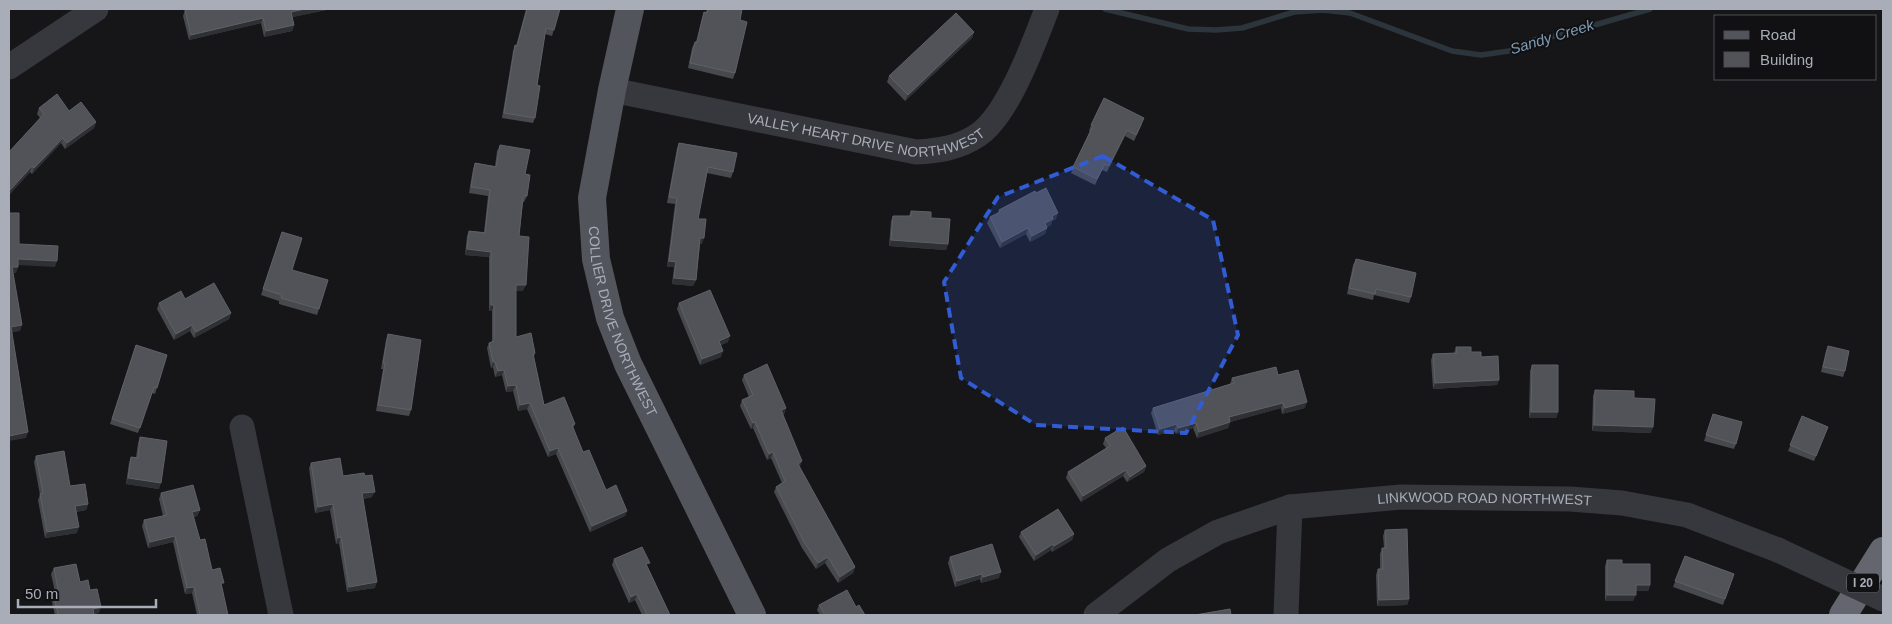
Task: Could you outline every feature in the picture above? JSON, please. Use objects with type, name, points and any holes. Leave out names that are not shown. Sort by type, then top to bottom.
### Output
[{"type":"highway","name":"I 20","points":[[1843,615],[1883,551]]},
{"type":"main road","name":"COLLIER DRIVE NORTHWEST","points":[[630,9],[612,90],[592,198],[596,260],[610,318],[628,364],[752,615]]},
{"type":"street","points":[[9,67],[96,9]]},
{"type":"street","name":"VALLEY HEART DRIVE NORTHWEST","points":[[612,90],[916,152],[940,151],[964,143],[979,135],[997,115],[1025,66],[1047,9]]},
{"type":"street","points":[[242,427],[281,615]]},
{"type":"street","name":"LINKWOOD ROAD NORTHWEST","points":[[1096,615],[1168,560],[1218,532],[1290,507],[1401,498],[1570,499],[1622,503],[1687,515],[1778,550],[1883,599]]},
{"type":"street","points":[[1286,615],[1290,507]]},
{"type":"highlighted area","points":[[1103,156],[1213,220],[1238,335],[1186,433],[1036,425],[961,378],[944,282],[998,197]]},
{"type":"building","points":[[305,9],[291,12],[294,25],[266,31],[263,18],[191,35],[185,10]]},
{"type":"building","points":[[527,9],[560,9],[554,30],[546,28],[537,85],[540,86],[535,118],[504,113],[515,45],[517,46]]},
{"type":"building","points":[[708,9],[742,9],[740,20],[747,22],[735,73],[690,63],[704,12],[707,13]]},
{"type":"building","points":[[956,13],[974,32],[908,95],[889,76]]},
{"type":"building","points":[[57,94],[69,111],[81,102],[96,122],[67,143],[63,138],[34,168],[32,166],[10,190],[9,152],[44,114],[39,108]]},
{"type":"building","points":[[1104,98],[1144,118],[1136,135],[1127,130],[1109,166],[1105,164],[1097,179],[1073,167]]},
{"type":"building","points":[[679,143],[737,153],[733,172],[708,167],[698,219],[706,219],[704,238],[700,238],[696,280],[674,278],[676,262],[669,261],[677,198],[669,197]]},
{"type":"building","points":[[500,145],[530,150],[525,174],[530,175],[527,196],[523,196],[519,236],[529,237],[526,285],[516,285],[516,337],[531,333],[535,353],[533,354],[544,405],[564,397],[575,424],[572,425],[583,452],[589,450],[606,490],[616,485],[627,511],[592,526],[558,448],[550,451],[530,403],[520,405],[516,385],[508,386],[504,370],[498,371],[495,362],[493,362],[489,343],[494,341],[494,305],[491,305],[491,252],[467,249],[469,231],[485,233],[490,190],[471,187],[475,163],[496,167]]},
{"type":"building","points":[[1046,188],[1058,213],[1052,216],[1053,219],[1045,223],[1047,228],[1032,236],[1028,228],[1002,242],[990,217],[1000,212],[999,210],[1035,191],[1036,193]]},
{"type":"building","points":[[911,211],[931,212],[931,218],[950,219],[948,244],[891,240],[893,216],[911,216]]},
{"type":"building","points":[[9,213],[19,213],[19,244],[58,246],[57,261],[18,259],[18,267],[12,267],[22,325],[11,327],[28,432],[9,436]]},
{"type":"building","points":[[282,232],[302,238],[292,270],[328,280],[319,309],[281,298],[282,295],[263,289]]},
{"type":"building","points":[[1356,259],[1416,273],[1411,297],[1376,289],[1375,294],[1349,288]]},
{"type":"building","points":[[214,283],[231,313],[196,332],[192,325],[176,334],[159,303],[181,291],[185,299]]},
{"type":"building","points":[[710,290],[730,336],[719,341],[723,351],[702,359],[679,303]]},
{"type":"building","points":[[388,334],[421,340],[411,410],[378,405]]},
{"type":"building","points":[[136,345],[167,355],[157,388],[154,387],[140,428],[112,419]]},
{"type":"building","points":[[1828,346],[1849,351],[1845,371],[1823,367]]},
{"type":"building","points":[[1456,347],[1471,347],[1471,352],[1481,352],[1481,357],[1498,356],[1499,380],[1435,383],[1433,354],[1457,353]]},
{"type":"building","points":[[767,364],[786,408],[781,410],[802,461],[798,464],[855,567],[840,577],[828,557],[818,563],[804,542],[776,487],[785,481],[773,452],[769,454],[755,422],[753,423],[742,400],[753,395],[744,375]]},
{"type":"building","points":[[1532,365],[1558,365],[1558,412],[1531,412]]},
{"type":"building","points":[[1276,367],[1278,375],[1298,370],[1307,402],[1285,408],[1283,403],[1229,417],[1230,422],[1199,432],[1196,423],[1178,428],[1177,424],[1160,429],[1153,408],[1234,383],[1232,378]]},
{"type":"building","points":[[1595,390],[1634,391],[1634,398],[1655,399],[1653,427],[1594,425]]},
{"type":"building","points":[[1713,414],[1742,422],[1736,444],[1706,435]]},
{"type":"building","points":[[1802,416],[1828,427],[1816,456],[1790,445]]},
{"type":"building","points":[[1123,427],[1146,466],[1130,477],[1126,470],[1083,496],[1068,472],[1110,446],[1105,438]]},
{"type":"building","points":[[140,437],[167,441],[161,483],[128,478],[131,457],[138,458]]},
{"type":"building","points":[[64,451],[70,486],[85,484],[88,504],[75,506],[79,527],[47,532],[40,494],[43,493],[36,456]]},
{"type":"building","points":[[340,458],[343,476],[364,473],[365,476],[372,475],[375,492],[362,493],[377,582],[349,587],[341,537],[338,538],[333,504],[318,507],[311,463]]},
{"type":"building","points":[[193,485],[200,510],[192,512],[200,540],[205,539],[212,570],[220,568],[224,583],[221,583],[228,615],[200,615],[194,587],[187,588],[175,536],[150,542],[144,520],[167,515],[161,493]]},
{"type":"building","points":[[1058,509],[1074,534],[1036,555],[1021,532]]},
{"type":"building","points":[[1407,529],[1409,599],[1379,600],[1378,569],[1383,569],[1382,548],[1386,548],[1385,530]]},
{"type":"building","points":[[992,544],[1001,572],[983,577],[982,574],[957,581],[950,557]]},
{"type":"building","points":[[642,547],[650,563],[646,564],[670,615],[647,615],[637,594],[631,597],[614,559]]},
{"type":"building","points":[[1685,556],[1734,574],[1725,599],[1675,581]]},
{"type":"building","points":[[1607,560],[1622,560],[1622,564],[1650,564],[1650,585],[1636,585],[1636,595],[1607,595]]},
{"type":"building","points":[[76,564],[80,582],[88,580],[90,590],[97,589],[101,607],[93,609],[94,615],[58,615],[54,596],[59,595],[54,568]]},
{"type":"building","points":[[847,590],[856,607],[859,605],[865,615],[825,615],[819,605]]},
{"type":"building","points":[[1230,609],[1231,615],[1195,615]]},
{"type":"waterway","name":"Sandy Creek","points":[[1105,9],[1188,29],[1216,30],[1242,28],[1294,12],[1323,10],[1350,13],[1452,51],[1481,55],[1509,51],[1533,40],[1560,35],[1650,9]]}]
